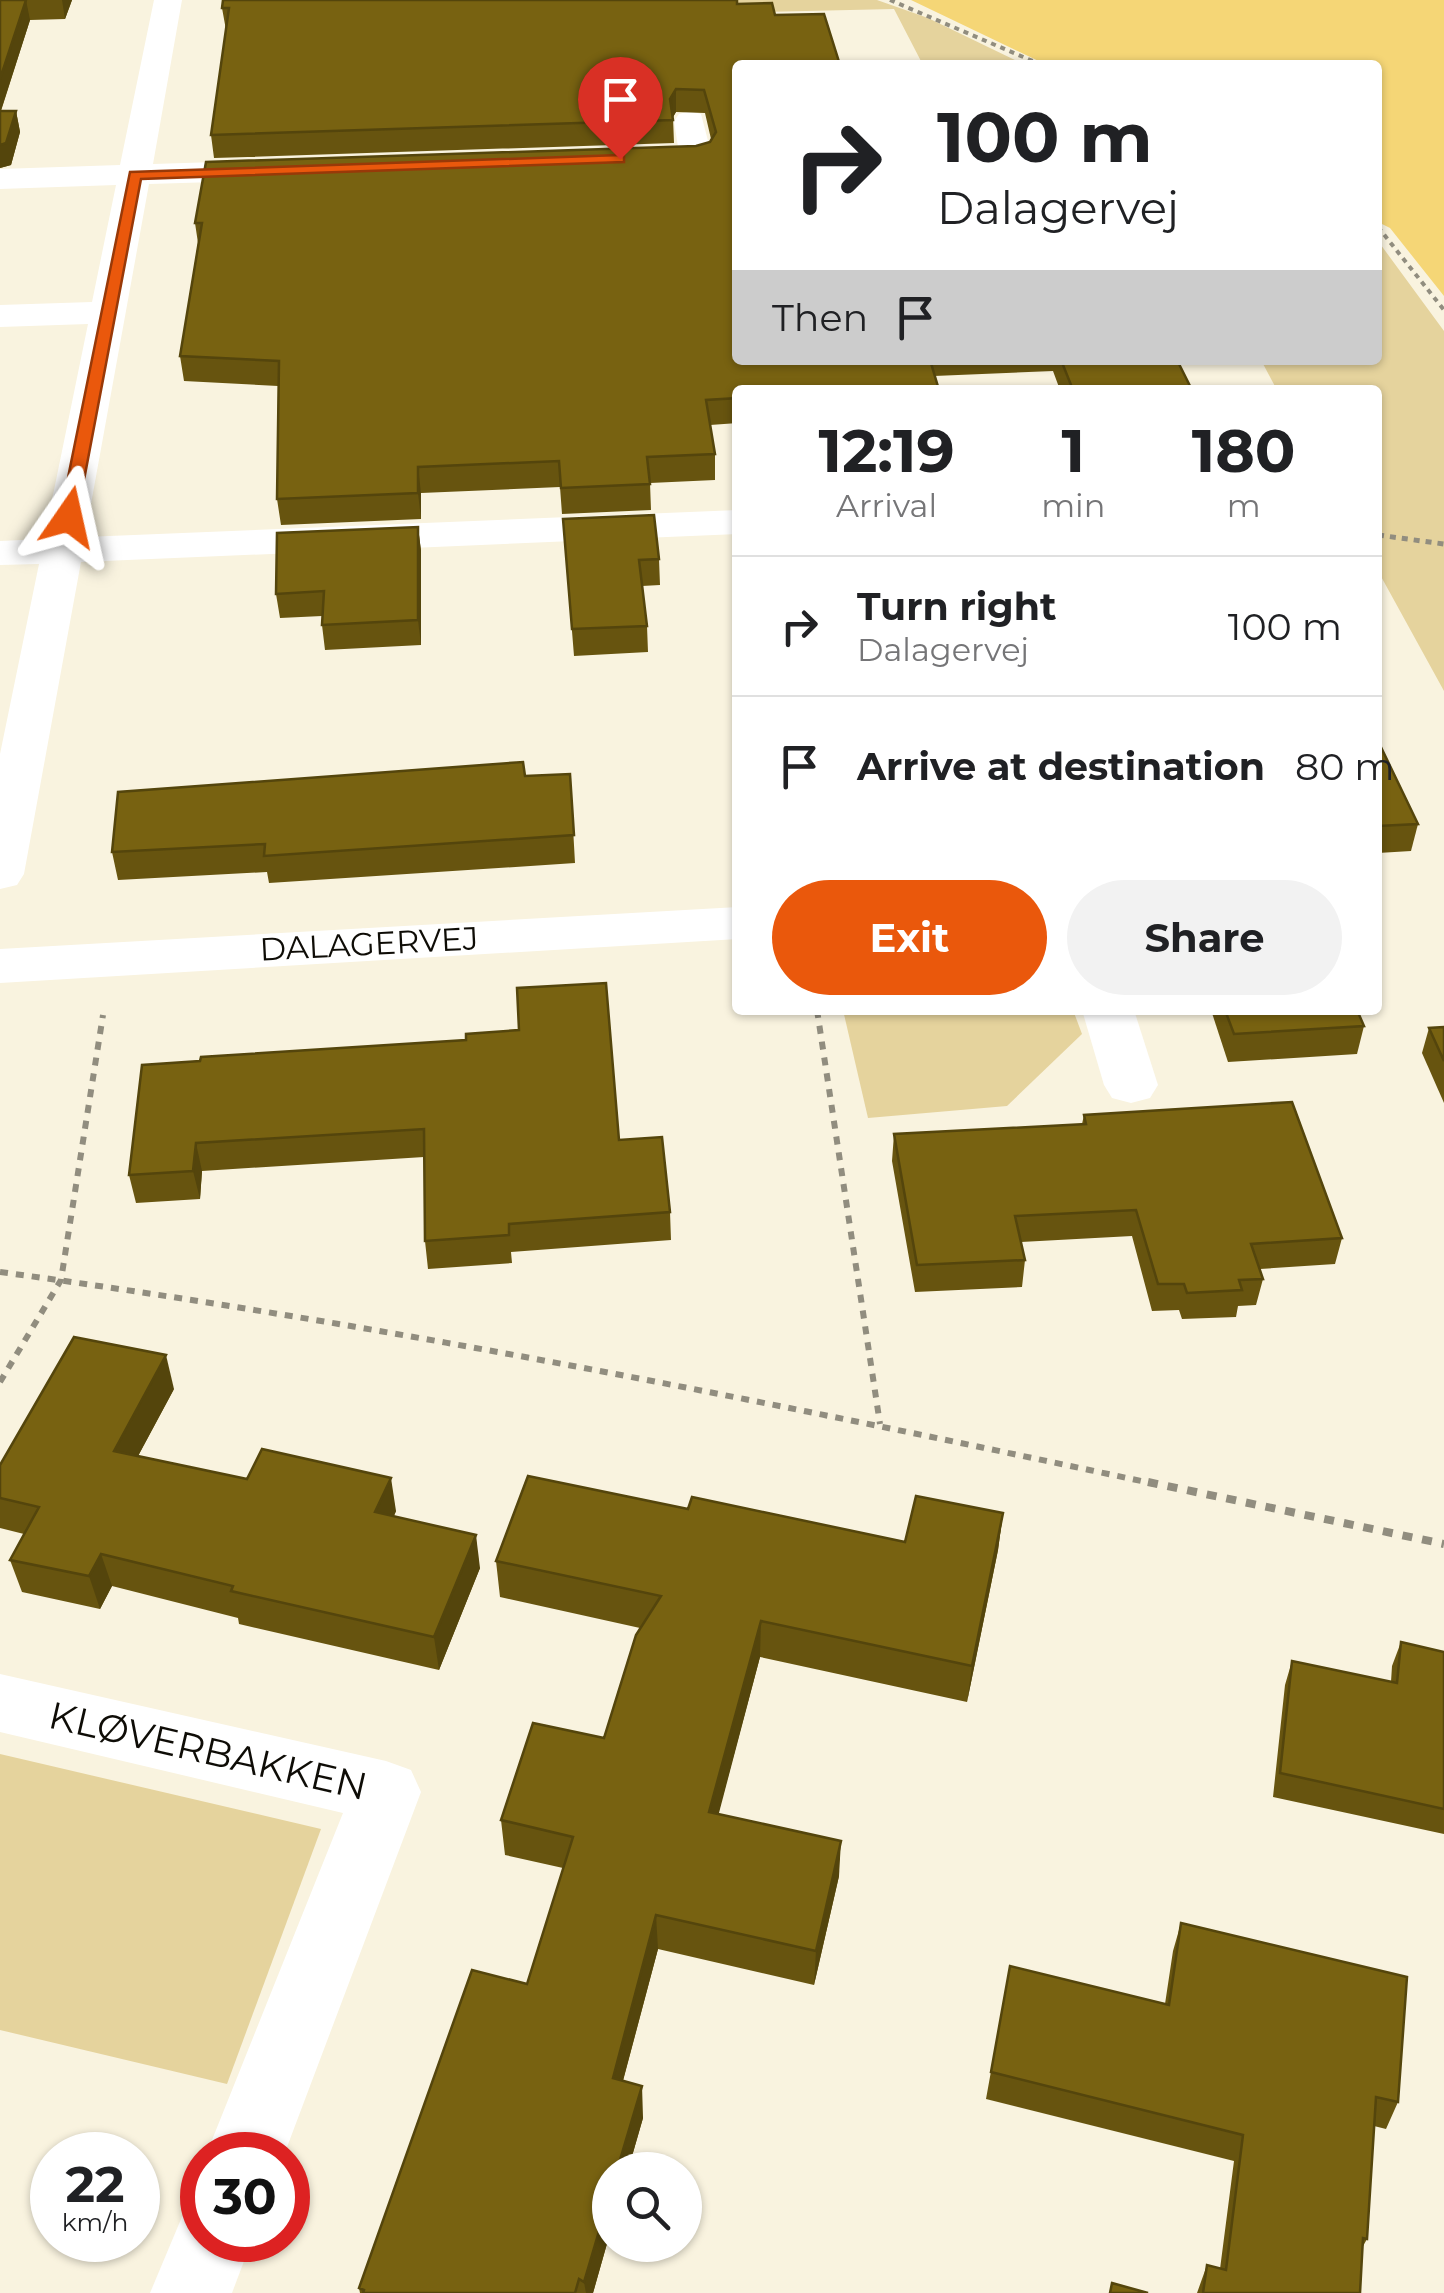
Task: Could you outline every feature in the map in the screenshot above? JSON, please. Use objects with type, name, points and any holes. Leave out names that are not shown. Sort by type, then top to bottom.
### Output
[{"type":"street","points":[[0,874],[168,0]]},
{"type":"street","points":[[600,160],[696,156],[690,121]]},
{"type":"street","points":[[0,179],[311,169]]},
{"type":"street","points":[[0,316],[108,312]]},
{"type":"street","points":[[0,554],[732,522]]},
{"type":"street","name":"DALAGERVEJ","points":[[0,966],[732,923]]},
{"type":"street","points":[[1110,1015],[1131,1085]]},
{"type":"street","name":"KLØVERBAKKEN","points":[[0,1703],[386,1792],[254,2132]]},
{"type":"street","points":[[191,2293],[203,2262]]},
{"type":"path","points":[[890,0],[1030,60]]},
{"type":"path","points":[[1382,232],[1444,310]]},
{"type":"path","points":[[1382,535],[1444,544]]},
{"type":"path","points":[[0,1382],[61,1280],[112,959]]},
{"type":"path","points":[[818,1015],[880,1424]]},
{"type":"path","points":[[0,1272],[410,1333],[880,1424],[1444,1544]]},
{"type":"shaded area","points":[[674,0],[877,0],[928,18],[1015,60],[920,60],[894,9],[680,14]]},
{"type":"shaded area","points":[[911,0],[1444,0],[1444,296],[1390,228],[1382,224],[1382,60],[1037,60]]},
{"type":"shaded area","points":[[1382,246],[1444,331],[1444,691],[1382,578],[1382,385],[1274,385],[1264,365],[1382,365]]},
{"type":"shaded area","points":[[844,1015],[1075,1015],[1082,1034],[1007,1106],[868,1118]]},
{"type":"shaded area","points":[[0,1754],[321,1829],[227,2084],[0,2030]]},
{"type":"building","points":[[0,0],[26,0],[0,79]]},
{"type":"building","points":[[223,0],[737,0],[737,4],[772,3],[775,15],[824,14],[838,60],[732,60],[732,365],[932,365],[938,385],[732,385],[732,398],[706,400],[715,454],[647,457],[650,484],[561,488],[559,461],[418,467],[418,493],[277,499],[279,361],[180,356],[202,223],[195,223],[206,162],[696,146],[710,142],[716,132],[704,90],[676,89],[670,99],[673,120],[211,135],[229,8],[222,8]]},
{"type":"building","points":[[0,111],[16,111],[6,143],[0,145]]},
{"type":"building","points":[[1063,365],[1180,365],[1190,385],[1071,385]]},
{"type":"building","points":[[654,515],[659,559],[639,560],[647,626],[572,629],[563,519]]},
{"type":"building","points":[[418,527],[418,620],[322,625],[324,591],[276,594],[277,533]]},
{"type":"building","points":[[1382,749],[1418,824],[1382,826]]},
{"type":"building","points":[[523,762],[525,776],[570,774],[574,835],[264,856],[265,844],[112,852],[118,792]]},
{"type":"building","points":[[606,983],[619,1140],[662,1137],[670,1212],[509,1224],[509,1235],[425,1241],[424,1129],[196,1143],[193,1171],[129,1175],[142,1065],[200,1061],[201,1057],[466,1040],[466,1034],[519,1030],[517,988]]},
{"type":"building","points":[[1227,1015],[1359,1015],[1364,1026],[1234,1034]]},
{"type":"building","points":[[1444,1027],[1444,1061],[1429,1028]]},
{"type":"building","points":[[1292,1102],[1342,1238],[1251,1244],[1263,1279],[1239,1280],[1242,1290],[1187,1293],[1184,1284],[1158,1284],[1136,1210],[1015,1216],[1025,1260],[917,1265],[894,1134],[1086,1124],[1084,1115]]},
{"type":"building","points":[[74,1337],[166,1355],[114,1451],[247,1479],[262,1449],[391,1478],[375,1512],[476,1535],[434,1637],[231,1591],[233,1586],[101,1554],[89,1576],[10,1560],[39,1507],[0,1498],[0,1465]]},
{"type":"building","points":[[528,1476],[688,1509],[692,1497],[905,1542],[916,1496],[1003,1513],[972,1666],[761,1621],[709,1812],[841,1841],[816,1951],[656,1915],[613,2078],[642,2086],[622,2152],[592,2152],[592,2255],[584,2282],[579,2279],[575,2293],[363,2293],[359,2288],[472,1970],[527,1984],[573,1837],[501,1820],[533,1723],[604,1738],[636,1635],[661,1596],[496,1561]]},
{"type":"building","points":[[1401,1642],[1444,1652],[1444,1809],[1280,1773],[1292,1661],[1397,1683]]},
{"type":"building","points":[[1181,1923],[1407,1977],[1398,2102],[1376,2097],[1360,2293],[1203,2293],[1207,2265],[1226,2270],[1243,2135],[991,2072],[1010,1966],[1169,2005]]},
{"type":"building","points":[[1112,2283],[1148,2293],[1110,2293]]},
{"type":"route","points":[[69,517],[134,175],[620,159]]}]
